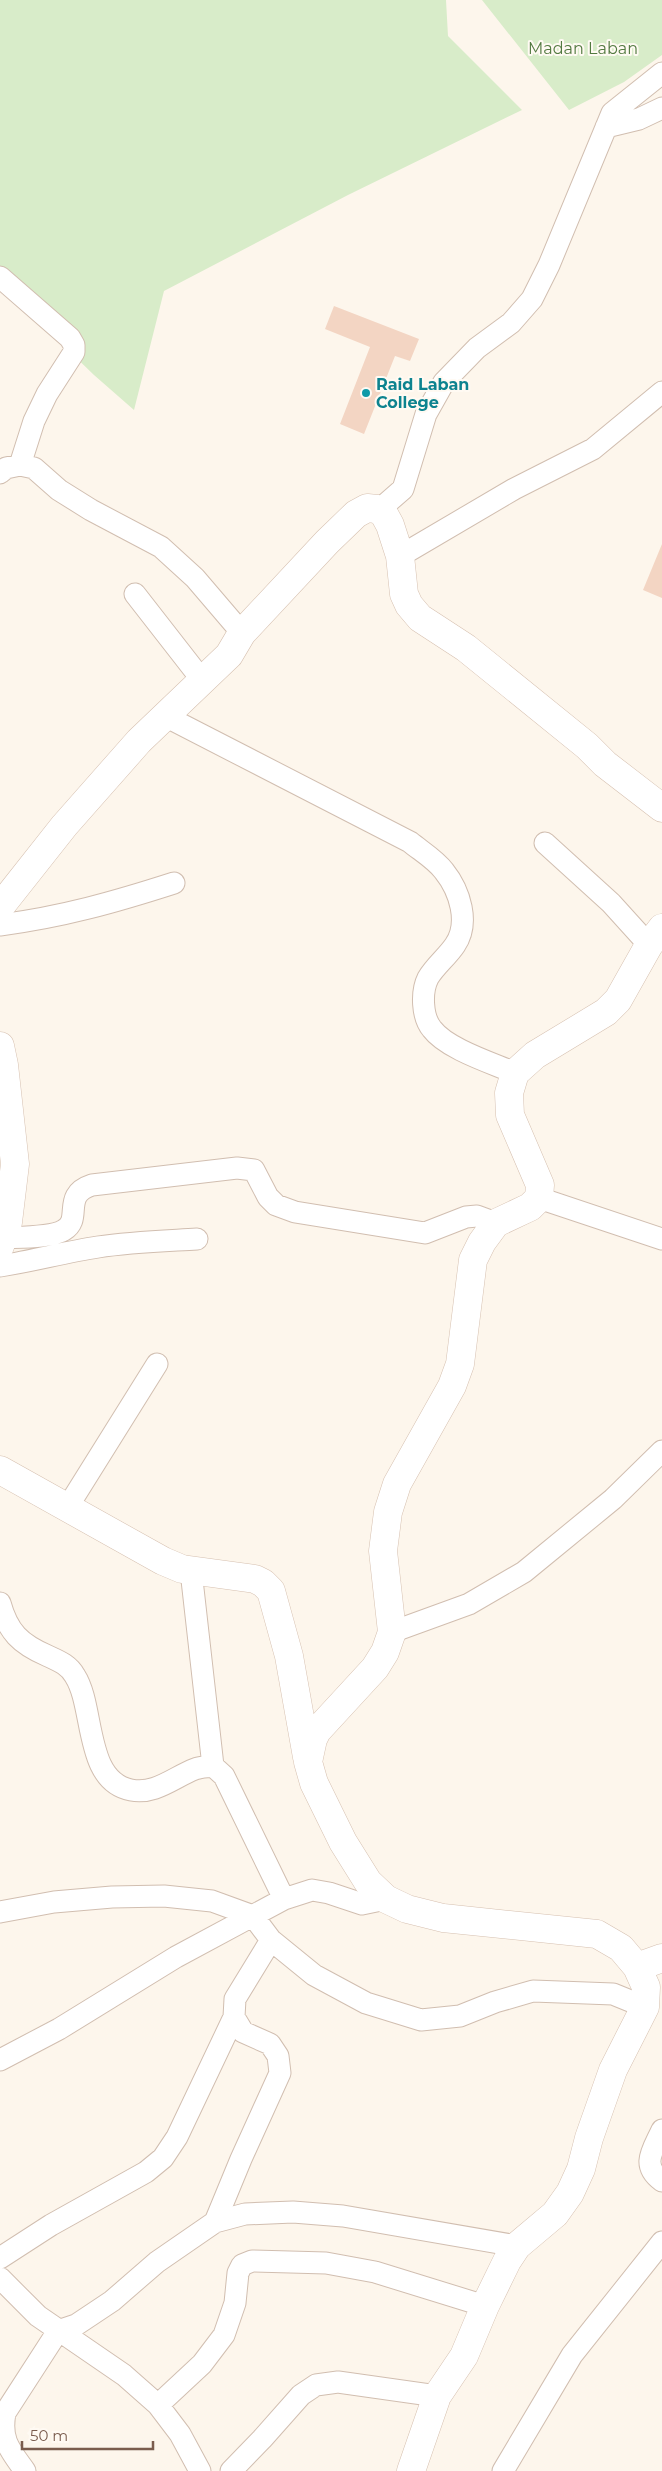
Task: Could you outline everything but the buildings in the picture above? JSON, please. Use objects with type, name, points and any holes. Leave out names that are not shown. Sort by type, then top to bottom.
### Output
[{"type":"street","points":[[379,510],[402,489],[426,414],[444,382],[477,348],[511,323],[532,299],[549,265],[612,113],[662,73]]},
{"type":"street","points":[[606,127],[639,119],[662,108]]},
{"type":"street","points":[[0,277],[70,338],[74,345],[74,352],[47,394],[34,421],[20,465]]},
{"type":"street","points":[[400,556],[514,488],[593,449],[662,392]]},
{"type":"street","points":[[0,473],[6,468],[20,465],[34,468],[59,490],[91,510],[161,547],[195,578],[242,633]]},
{"type":"street","points":[[0,907],[64,826],[139,741],[229,655],[242,633],[356,514],[367,508],[379,510],[384,514],[390,525],[400,556],[404,594],[409,605],[420,618],[466,648],[587,746],[605,764],[662,808]]},
{"type":"street","points":[[135,594],[202,680]]},
{"type":"street","points":[[165,716],[410,842],[443,870],[457,889],[462,911],[461,929],[456,944],[428,979],[424,994],[425,1012],[431,1029],[447,1042],[515,1073]]},
{"type":"street","points":[[308,1762],[312,1739],[317,1731],[375,1668],[385,1652],[392,1632],[383,1551],[388,1512],[397,1484],[452,1386],[458,1371],[464,1343],[468,1280],[473,1260],[482,1242],[496,1223],[530,1207],[539,1198],[540,1185],[510,1115],[509,1093],[515,1073],[535,1056],[606,1012],[618,1000],[655,937],[610,903],[545,843]]},
{"type":"street","points":[[0,925],[44,920],[96,908],[174,883]]},
{"type":"street","points":[[0,1046],[6,1081],[15,1164],[5,1210],[1,1242],[57,1233],[65,1229],[71,1222],[76,1196],[81,1189],[92,1185],[236,1168],[254,1170],[268,1197],[276,1205],[295,1212],[425,1233],[466,1217],[477,1216],[496,1223]]},
{"type":"street","points":[[539,1198],[662,1239]]},
{"type":"street","points":[[0,1266],[96,1247],[145,1242],[197,1240]]},
{"type":"street","points":[[67,1508],[157,1364]]},
{"type":"street","points":[[392,1632],[469,1604],[524,1572],[654,1470],[662,1451]]},
{"type":"street","points":[[0,1470],[163,1561],[191,1571],[243,1577],[263,1583],[270,1591],[276,1606],[314,1783],[343,1842],[368,1882],[386,1899],[407,1909],[443,1918],[597,1934],[621,1948],[637,1968],[646,1987],[645,2007],[613,2070],[589,2138],[581,2169],[570,2193],[555,2214],[517,2246],[485,2306],[464,2356],[437,2396],[410,2471]]},
{"type":"street","points":[[191,1571],[213,1766],[224,1776],[284,1899]]},
{"type":"street","points":[[0,1602],[5,1621],[18,1639],[40,1653],[64,1664],[75,1676],[82,1693],[97,1757],[111,1780],[130,1790],[152,1789],[196,1768],[213,1766]]},
{"type":"street","points":[[0,2060],[60,2029],[176,1957],[284,1899],[312,1890],[329,1893],[362,1904],[386,1899]]},
{"type":"street","points":[[0,1912],[54,1902],[112,1897],[164,1896],[212,1901],[253,1916],[271,1940],[314,1976],[366,2003],[422,2020],[460,2016],[495,2002],[533,1991],[612,1994],[645,2007]]},
{"type":"street","points":[[0,2258],[51,2225],[146,2172],[163,2158],[177,2137],[234,2017],[235,1999],[271,1940]]},
{"type":"street","points":[[637,1968],[662,1958]]},
{"type":"street","points":[[216,2222],[241,2159],[280,2073],[278,2056],[270,2044],[243,2032],[234,2017]]},
{"type":"street","points":[[662,2130],[649,2162],[650,2170],[662,2181]]},
{"type":"street","points":[[25,2471],[3,2442],[0,2426],[5,2413],[58,2331],[76,2324],[112,2300],[157,2262],[216,2222],[246,2214],[293,2212],[343,2216],[517,2246]]},
{"type":"street","points":[[503,2471],[572,2355],[662,2242]]},
{"type":"street","points":[[158,2405],[202,2364],[224,2335],[235,2303],[238,2273],[242,2265],[252,2261],[326,2262],[375,2272],[485,2306]]},
{"type":"street","points":[[0,2278],[38,2316],[124,2375],[158,2405],[180,2434],[200,2471]]},
{"type":"street","points":[[231,2471],[301,2395],[316,2385],[338,2382],[437,2396]]},
{"type":"green space","points":[[0,0],[446,0],[448,36],[522,110],[348,195],[164,291],[134,410],[94,375],[0,284]]},
{"type":"green space","name":"Madan Laban","points":[[482,0],[662,0],[662,55],[624,82],[569,110]]},
{"type":"place","name":"Raid Laban College","points":[[366,393]]}]
